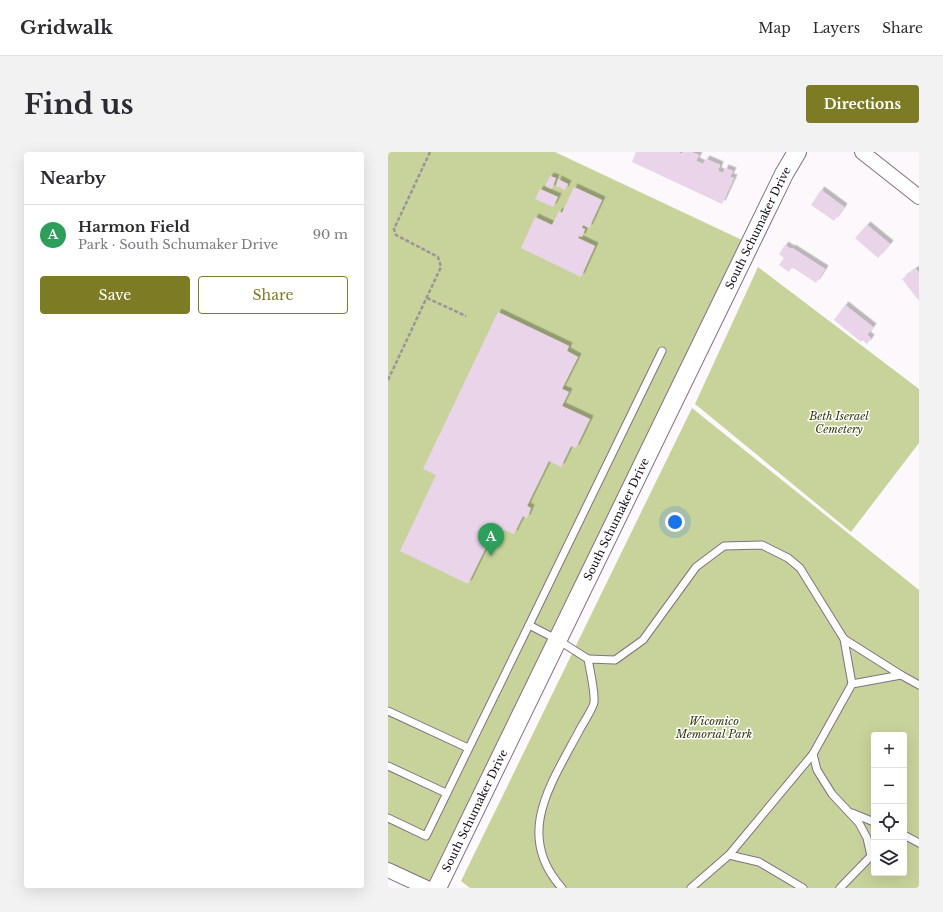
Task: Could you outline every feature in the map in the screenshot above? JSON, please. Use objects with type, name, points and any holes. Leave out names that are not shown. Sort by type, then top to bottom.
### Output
[{"type":"street","name":"South Schumaker Drive","points":[[437,888],[784,174],[797,152]]},
{"type":"street","points":[[862,152],[919,197]]},
{"type":"street","points":[[388,870],[426,888]]},
{"type":"lane","points":[[388,818],[426,836],[662,351]]},
{"type":"lane","points":[[530,625],[558,640],[588,659],[615,660],[644,640],[696,567],[724,546],[762,546],[788,558],[800,568],[844,640],[852,684],[813,754],[729,855],[691,888]]},
{"type":"lane","points":[[844,640],[919,685]]},
{"type":"lane","points":[[562,888],[546,866],[540,849],[538,826],[540,813],[549,790],[594,703],[588,659]]},
{"type":"lane","points":[[852,684],[901,675]]},
{"type":"lane","points":[[388,711],[468,748]]},
{"type":"lane","points":[[813,754],[817,770],[832,794],[859,823],[871,850]]},
{"type":"lane","points":[[388,766],[446,793]]},
{"type":"lane","points":[[849,811],[871,821]]},
{"type":"lane","points":[[907,837],[919,843]]},
{"type":"lane","points":[[840,888],[871,854]]},
{"type":"lane","points":[[729,855],[759,862],[804,888]]},
{"type":"path","points":[[388,380],[441,267],[438,257],[396,235],[394,229],[430,152]]},
{"type":"path","points":[[427,298],[466,316]]},
{"type":"green space","points":[[388,152],[555,152],[742,240],[437,888],[388,871]]},
{"type":"green space","name":"Beth Iserael Cemetery","points":[[758,267],[919,389],[919,443],[851,532],[695,404]]},
{"type":"green space","name":"Wicomico Memorial Park","points":[[692,408],[919,590],[919,888],[470,888],[461,881]]},
{"type":"building","points":[[636,152],[678,152],[682,154],[683,152],[691,152],[699,155],[696,161],[703,164],[706,159],[720,165],[718,171],[723,173],[725,168],[733,171],[730,177],[734,178],[722,204],[632,162]]},
{"type":"building","points":[[550,176],[556,178],[552,189],[545,186]]},
{"type":"building","points":[[558,179],[568,184],[565,190],[556,186]]},
{"type":"building","points":[[574,187],[602,200],[589,228],[583,225],[582,228],[585,229],[582,237],[579,236],[578,238],[595,246],[581,277],[521,248],[535,217],[552,225],[559,211],[562,213]]},
{"type":"building","points":[[540,189],[558,197],[553,207],[535,199]]},
{"type":"building","points":[[821,190],[844,207],[834,221],[811,205]]},
{"type":"building","points":[[867,225],[890,244],[878,258],[855,238]]},
{"type":"building","points":[[785,245],[825,269],[816,283],[792,267],[789,272],[779,265],[784,258],[779,254]]},
{"type":"building","points":[[916,269],[919,273],[919,301],[902,279]]},
{"type":"building","points":[[845,305],[873,327],[867,335],[871,338],[867,344],[862,340],[861,342],[834,320]]},
{"type":"building","points":[[498,312],[569,346],[567,351],[578,357],[562,389],[569,392],[562,406],[590,419],[576,448],[571,446],[561,467],[549,461],[527,506],[531,508],[527,518],[523,516],[514,534],[505,530],[492,535],[468,584],[400,551],[436,475],[423,469]]},
{"type":"place","name":"Harmon Field","points":[[491,556]]}]
